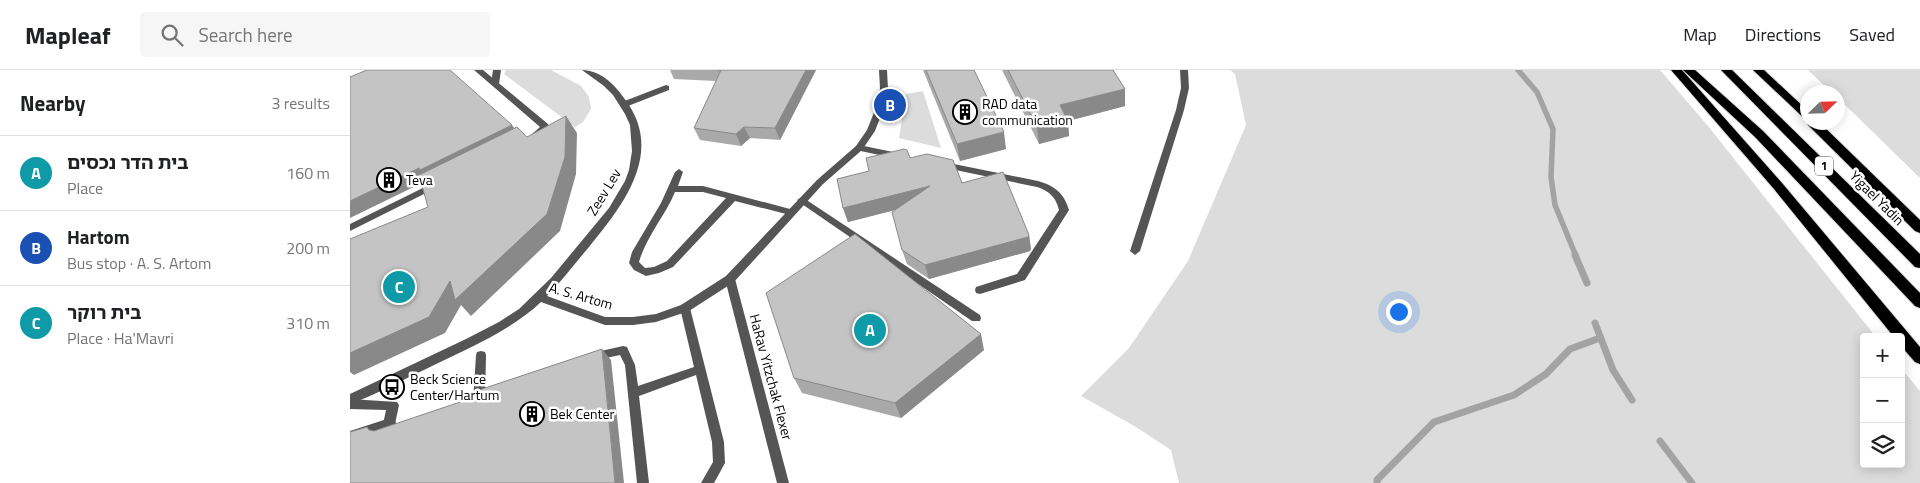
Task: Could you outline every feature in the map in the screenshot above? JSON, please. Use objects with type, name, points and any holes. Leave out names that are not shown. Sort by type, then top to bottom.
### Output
[{"type":"highway","points":[[1676,70],[1778,186],[1920,358]]},
{"type":"highway","points":[[1688,70],[1759,134],[1920,302]]},
{"type":"highway","name":"Yigael Yadin","points":[[1726,70],[1862,203],[1920,263]]},
{"type":"highway","points":[[1758,70],[1800,110]]},
{"type":"highway","name":"Yigael Yadin","points":[[1820,130],[1920,228]]},
{"type":"street","points":[[478,70],[545,126],[540,133],[523,142]]},
{"type":"street","points":[[495,84],[497,70]]},
{"type":"street","name":"Zeev Lev","points":[[540,298],[600,226],[631,180],[636,161],[637,140],[634,122],[626,104],[600,77],[586,70]]},
{"type":"street","name":"A. S. Artom","points":[[350,399],[420,367],[513,319],[540,298],[606,321],[633,322],[656,318],[685,308],[730,279],[790,212],[858,148],[870,131],[879,110],[884,89],[883,70]]},
{"type":"street","points":[[1135,251],[1180,110],[1185,88],[1184,70]]},
{"type":"street","points":[[626,104],[666,88]]},
{"type":"street","points":[[858,148],[906,158]]},
{"type":"street","points":[[934,163],[1038,184],[1053,189],[1061,198],[1064,210],[1021,277],[980,290]]},
{"type":"street","points":[[680,172],[666,204],[636,252],[634,263],[638,270],[644,273],[670,264],[733,197]]},
{"type":"street","points":[[350,228],[445,180]]},
{"type":"street","points":[[672,189],[703,190],[790,212]]},
{"type":"street","points":[[802,200],[976,318]]},
{"type":"street","name":"HaRav Yitzchak Flexer","points":[[730,279],[784,483]]},
{"type":"street","points":[[685,308],[718,442],[719,463],[707,483]]},
{"type":"street","points":[[581,360],[623,350],[630,365],[643,483]]},
{"type":"street","points":[[470,407],[479,404],[484,392],[481,355]]},
{"type":"street","points":[[633,393],[700,369]]},
{"type":"street","points":[[350,404],[393,405],[387,434],[403,429]]},
{"type":"street","points":[[350,436],[390,423]]},
{"type":"shaded area","points":[[506,70],[551,70],[581,86],[589,97],[591,109],[583,122],[575,127],[504,74]]},
{"type":"shaded area","points":[[1230,70],[1660,70],[1708,126],[1873,333],[1860,333],[1860,468],[1905,468],[1905,373],[1920,391],[1920,483],[1179,483],[1171,450],[1136,427],[1081,396],[1129,348],[1188,261],[1246,125],[1235,74]]},
{"type":"shaded area","points":[[1808,70],[1920,70],[1920,178],[1845,105],[1845,85],[1824,85]]},
{"type":"shaded area","points":[[923,91],[941,148],[899,138],[906,94]]},
{"type":"building","name":"Teva","points":[[367,70],[450,70],[512,125],[420,170],[419,168],[350,201],[350,77]]},
{"type":"building","points":[[721,70],[806,70],[775,128],[744,127],[736,134],[694,128]]},
{"type":"building","points":[[926,70],[974,70],[1004,132],[957,144]]},
{"type":"building","points":[[1008,70],[1113,70],[1125,89],[1060,105],[1067,119],[1037,127]]},
{"type":"building","points":[[566,116],[565,157],[547,214],[455,300],[450,281],[429,317],[350,353],[350,239],[428,207],[419,175],[517,127],[527,137]]},
{"type":"building","points":[[904,149],[907,150],[910,158],[927,154],[953,160],[962,183],[1003,172],[1029,235],[1028,237],[925,265],[902,250],[892,212],[930,186],[843,208],[837,179],[869,171],[866,158]]},
{"type":"building","points":[[855,234],[981,334],[895,403],[794,378],[766,293]]},
{"type":"building","name":"Bek Center","points":[[602,349],[615,483],[350,483],[350,432],[367,427],[369,430],[374,431],[472,398],[476,391]]},
{"type":"waterway","points":[[1518,70],[1537,92],[1553,129],[1551,177],[1555,205],[1576,256]]},
{"type":"waterway","points":[[1575,255],[1587,283]]},
{"type":"waterway","points":[[1595,323],[1613,370],[1632,400]]},
{"type":"waterway","points":[[1377,483],[1377,480],[1434,422],[1514,395],[1546,374],[1570,349],[1600,338]]},
{"type":"waterway","points":[[1660,441],[1692,483]]},
{"type":"place","name":"Hartom","points":[[890,105]]},
{"type":"place","name":"RAD data communication","points":[[965,112]]},
{"type":"place","name":"Teva","points":[[389,180]]},
{"type":"place","name":"בית רוקר","points":[[399,287]]},
{"type":"place","name":"בית הדר נכסים","points":[[870,330]]},
{"type":"place","name":"Beck Science Center/Hartum","points":[[392,387]]},
{"type":"place","name":"Bek Center","points":[[532,414]]}]
